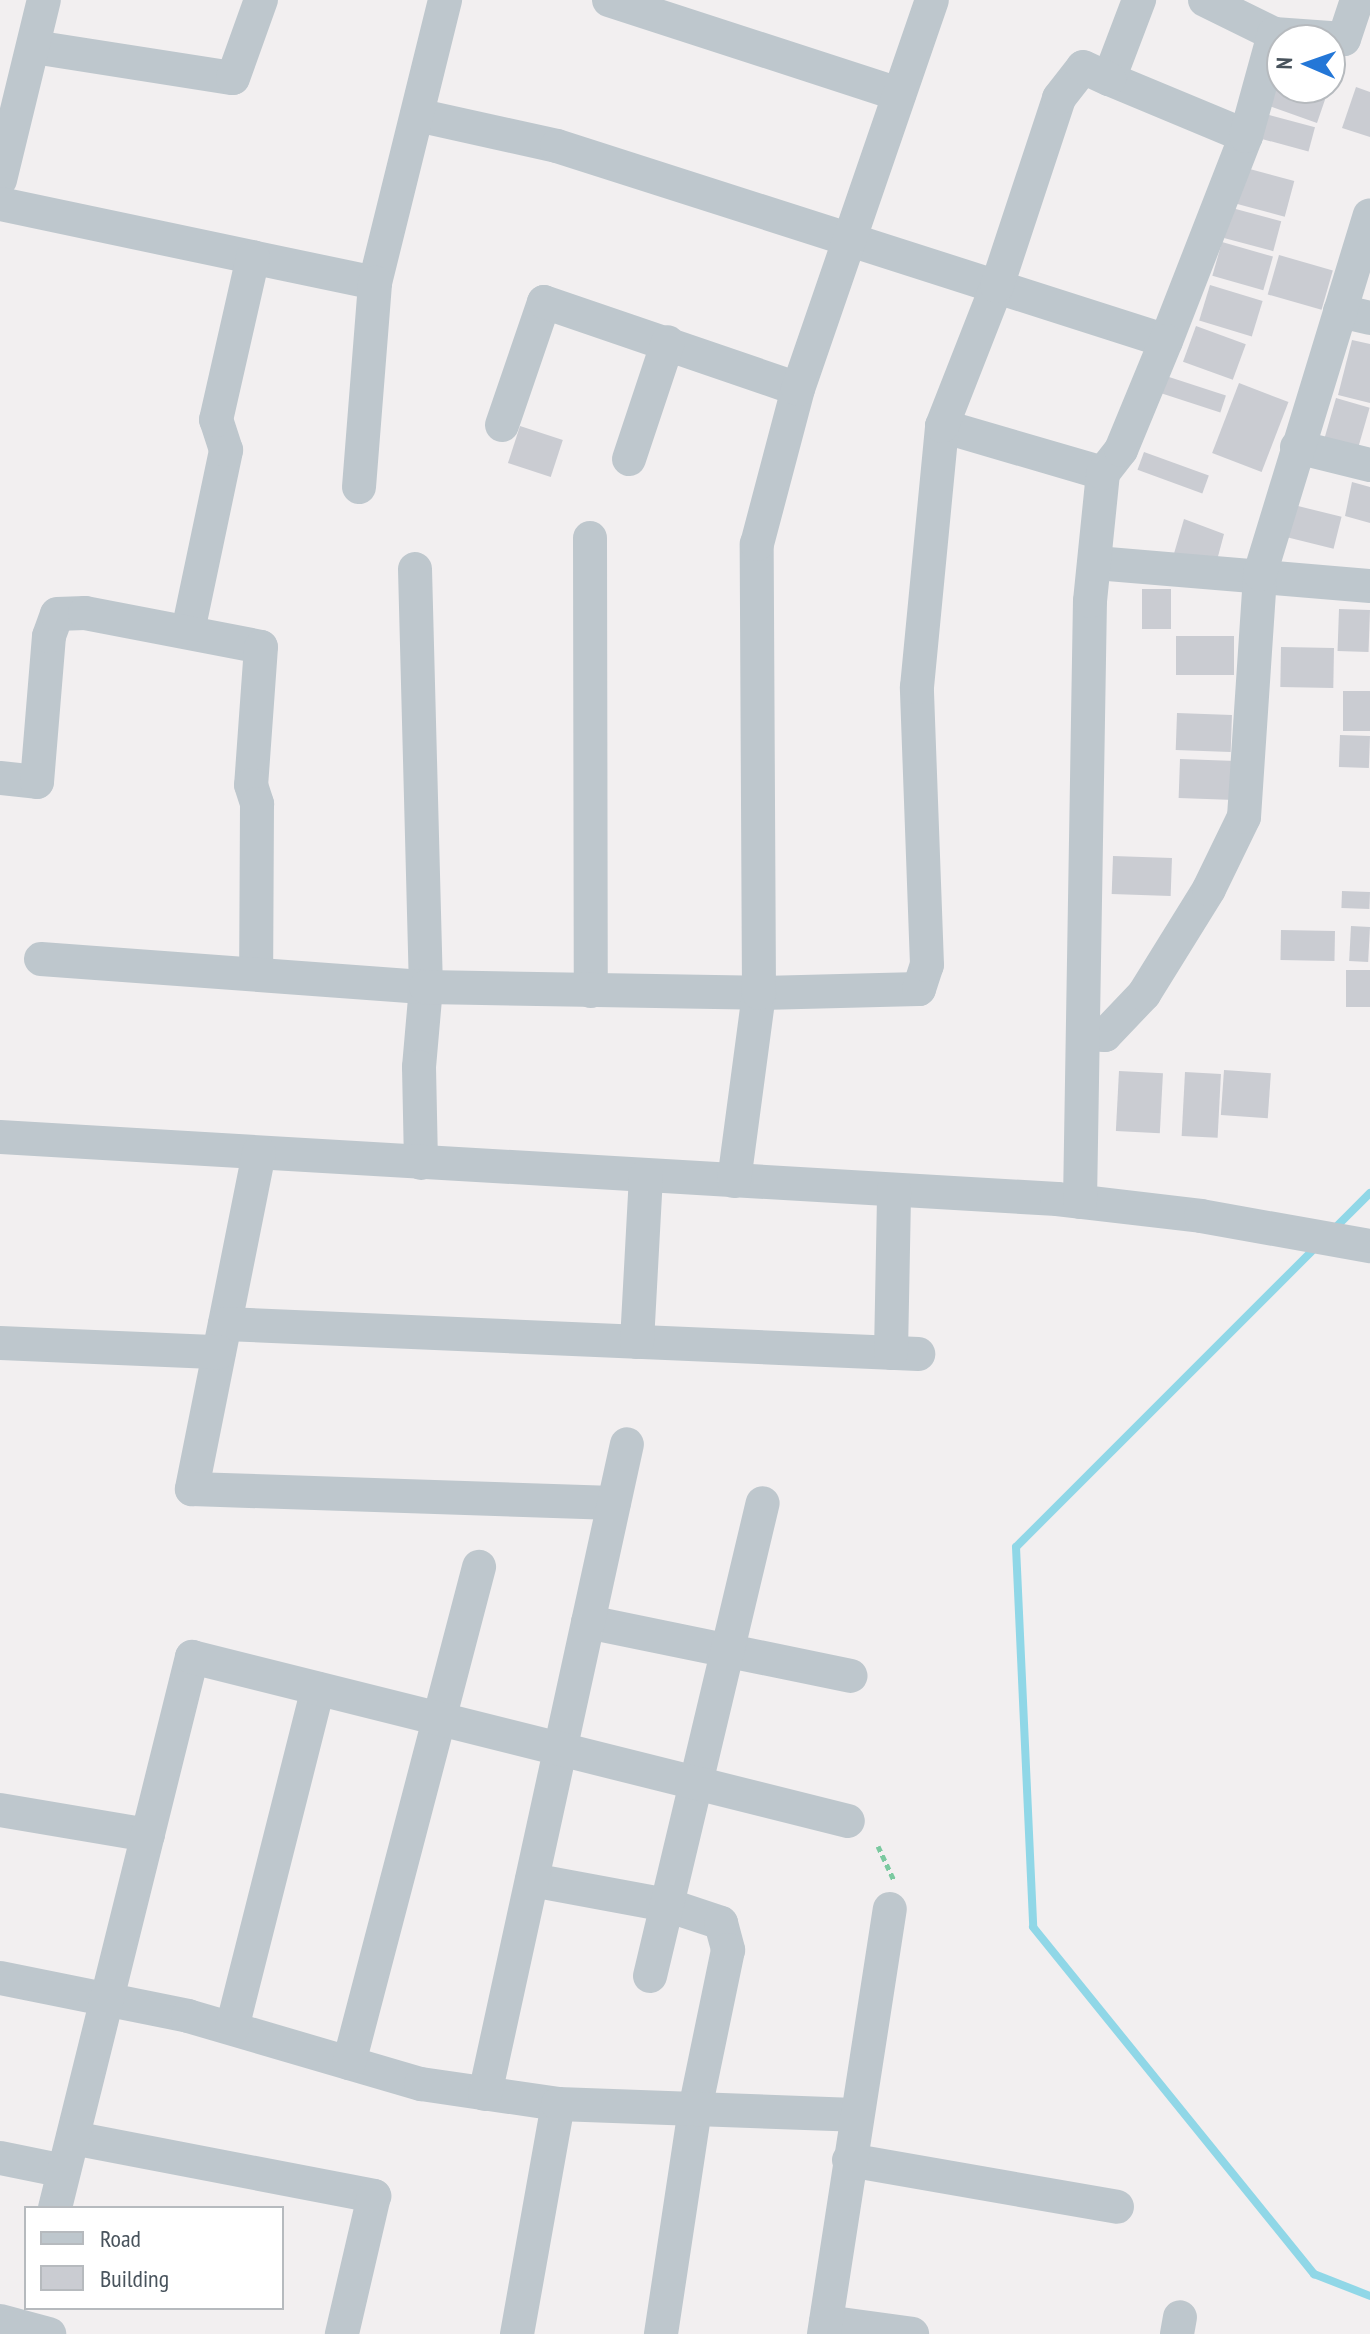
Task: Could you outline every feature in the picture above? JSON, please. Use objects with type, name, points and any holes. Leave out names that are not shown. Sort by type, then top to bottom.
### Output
[{"type":"street","points":[[0,180],[44,0]]},
{"type":"street","points":[[34,47],[233,78],[261,0]]},
{"type":"street","points":[[359,487],[375,283],[445,0]]},
{"type":"street","points":[[609,0],[899,94]]},
{"type":"street","points":[[734,1181],[759,993],[757,544],[798,389],[932,0]]},
{"type":"street","points":[[1109,79],[1139,0]]},
{"type":"street","points":[[1205,0],[1266,30]]},
{"type":"street","points":[[1346,33],[1357,0]]},
{"type":"street","points":[[1080,1202],[1086,1034],[1090,601],[1103,473],[1121,450],[1166,341],[1246,136],[1266,63]]},
{"type":"street","points":[[41,959],[426,987],[759,993],[919,989],[927,965],[917,687],[942,426],[997,286],[1059,98],[1083,67],[1246,136]]},
{"type":"street","points":[[417,115],[557,146],[1166,341]]},
{"type":"street","points":[[0,204],[375,283]]},
{"type":"street","points":[[1086,1034],[1105,1035],[1144,994],[1209,889],[1244,817],[1260,574],[1297,447],[1355,315],[1370,215]]},
{"type":"street","points":[[188,631],[226,450],[216,420],[253,257]]},
{"type":"street","points":[[502,425],[544,302],[798,389]]},
{"type":"street","points":[[629,459],[668,342]]},
{"type":"street","points":[[942,426],[1103,473]]},
{"type":"street","points":[[1297,447],[1370,465]]},
{"type":"street","points":[[590,538],[591,991]]},
{"type":"street","points":[[1096,563],[1260,574],[1370,586]]},
{"type":"street","points":[[415,569],[426,987],[419,1067],[421,1163]]},
{"type":"street","points":[[0,778],[37,782],[49,636],[57,614],[85,613],[261,647],[251,785],[257,804],[256,974]]},
{"type":"street","points":[[0,1137],[1080,1202],[1358,1244]]},
{"type":"street","points":[[259,1153],[192,1489],[614,1503]]},
{"type":"street","points":[[637,1342],[646,1176]]},
{"type":"street","points":[[0,1343],[222,1338],[637,1342],[905,1354],[894,1190]]},
{"type":"street","points":[[485,2094],[627,1444]]},
{"type":"street","points":[[650,1976],[763,1503]]},
{"type":"street","points":[[349,2063],[479,1567]]},
{"type":"street","points":[[588,1622],[850,1676]]},
{"type":"street","points":[[55,2206],[192,1657],[848,1821]]},
{"type":"street","points":[[232,2028],[318,1689]]},
{"type":"street","points":[[0,1810],[148,1835]]},
{"type":"street","points":[[532,1880],[667,1905],[721,1923],[728,1950],[695,2109],[661,2334]]},
{"type":"street","points":[[890,1909],[855,2115],[825,2328],[912,2334]]},
{"type":"street","points":[[0,1978],[232,2028],[421,2084],[558,2104],[855,2115]]},
{"type":"street","points":[[517,2334],[558,2104]]},
{"type":"street","points":[[73,2138],[374,2196],[342,2334]]},
{"type":"street","points":[[0,2158],[64,2171]]},
{"type":"street","points":[[849,2160],[1117,2207]]},
{"type":"building","points":[[1356,87],[1370,92],[1370,137],[1342,128]]},
{"type":"building","points":[[1266,99],[1266,104],[1324,104],[1317,123],[1264,104]]},
{"type":"building","points":[[1258,112],[1315,127],[1309,151],[1252,136]]},
{"type":"building","points":[[1246,168],[1294,181],[1285,217],[1236,204]]},
{"type":"building","points":[[1232,208],[1281,221],[1273,251],[1224,238]]},
{"type":"building","points":[[1222,242],[1273,257],[1263,290],[1212,276]]},
{"type":"building","points":[[1279,255],[1333,270],[1322,310],[1268,294]]},
{"type":"building","points":[[1210,285],[1263,301],[1252,336],[1199,320]]},
{"type":"building","points":[[1196,326],[1246,344],[1233,380],[1183,362]]},
{"type":"building","points":[[1352,340],[1370,344],[1370,403],[1338,395]]},
{"type":"building","points":[[1166,376],[1226,395],[1220,413],[1160,393]]},
{"type":"building","points":[[1239,383],[1288,402],[1262,472],[1212,453]]},
{"type":"building","points":[[1336,398],[1370,408],[1356,454],[1323,444]]},
{"type":"building","points":[[520,426],[563,440],[551,477],[508,463]]},
{"type":"building","points":[[1144,452],[1209,476],[1202,493],[1138,470]]},
{"type":"building","points":[[1352,482],[1370,487],[1370,523],[1345,516]]},
{"type":"building","points":[[1294,505],[1342,517],[1334,549],[1286,537]]},
{"type":"building","points":[[1184,519],[1224,534],[1216,564],[1173,557]]},
{"type":"building","points":[[1142,589],[1171,589],[1171,629],[1142,629]]},
{"type":"building","points":[[1339,609],[1370,610],[1369,652],[1338,651]]},
{"type":"building","points":[[1176,636],[1234,636],[1234,675],[1176,675]]},
{"type":"building","points":[[1281,647],[1334,648],[1333,688],[1280,687]]},
{"type":"building","points":[[1343,691],[1370,691],[1370,731],[1343,731]]},
{"type":"building","points":[[1177,713],[1232,715],[1231,752],[1176,750]]},
{"type":"building","points":[[1340,735],[1370,736],[1369,768],[1339,767]]},
{"type":"building","points":[[1180,759],[1236,761],[1235,800],[1179,798]]},
{"type":"building","points":[[1113,856],[1172,858],[1171,896],[1112,894]]},
{"type":"building","points":[[1342,891],[1370,892],[1369,909],[1341,908]]},
{"type":"building","points":[[1351,926],[1370,927],[1368,962],[1349,961]]},
{"type":"building","points":[[1281,930],[1335,931],[1334,961],[1280,960]]},
{"type":"building","points":[[1346,970],[1370,970],[1370,1007],[1346,1007]]},
{"type":"building","points":[[1224,1070],[1271,1073],[1268,1118],[1221,1115]]},
{"type":"building","points":[[1119,1071],[1163,1073],[1160,1133],[1116,1131]]},
{"type":"building","points":[[1185,1072],[1221,1074],[1218,1138],[1182,1136]]},
{"type":"waterway","points":[[1334,1229],[1370,1193]]},
{"type":"waterway","points":[[1316,1247],[1016,1547],[1033,1927],[1314,2274],[1370,2296]]}]
